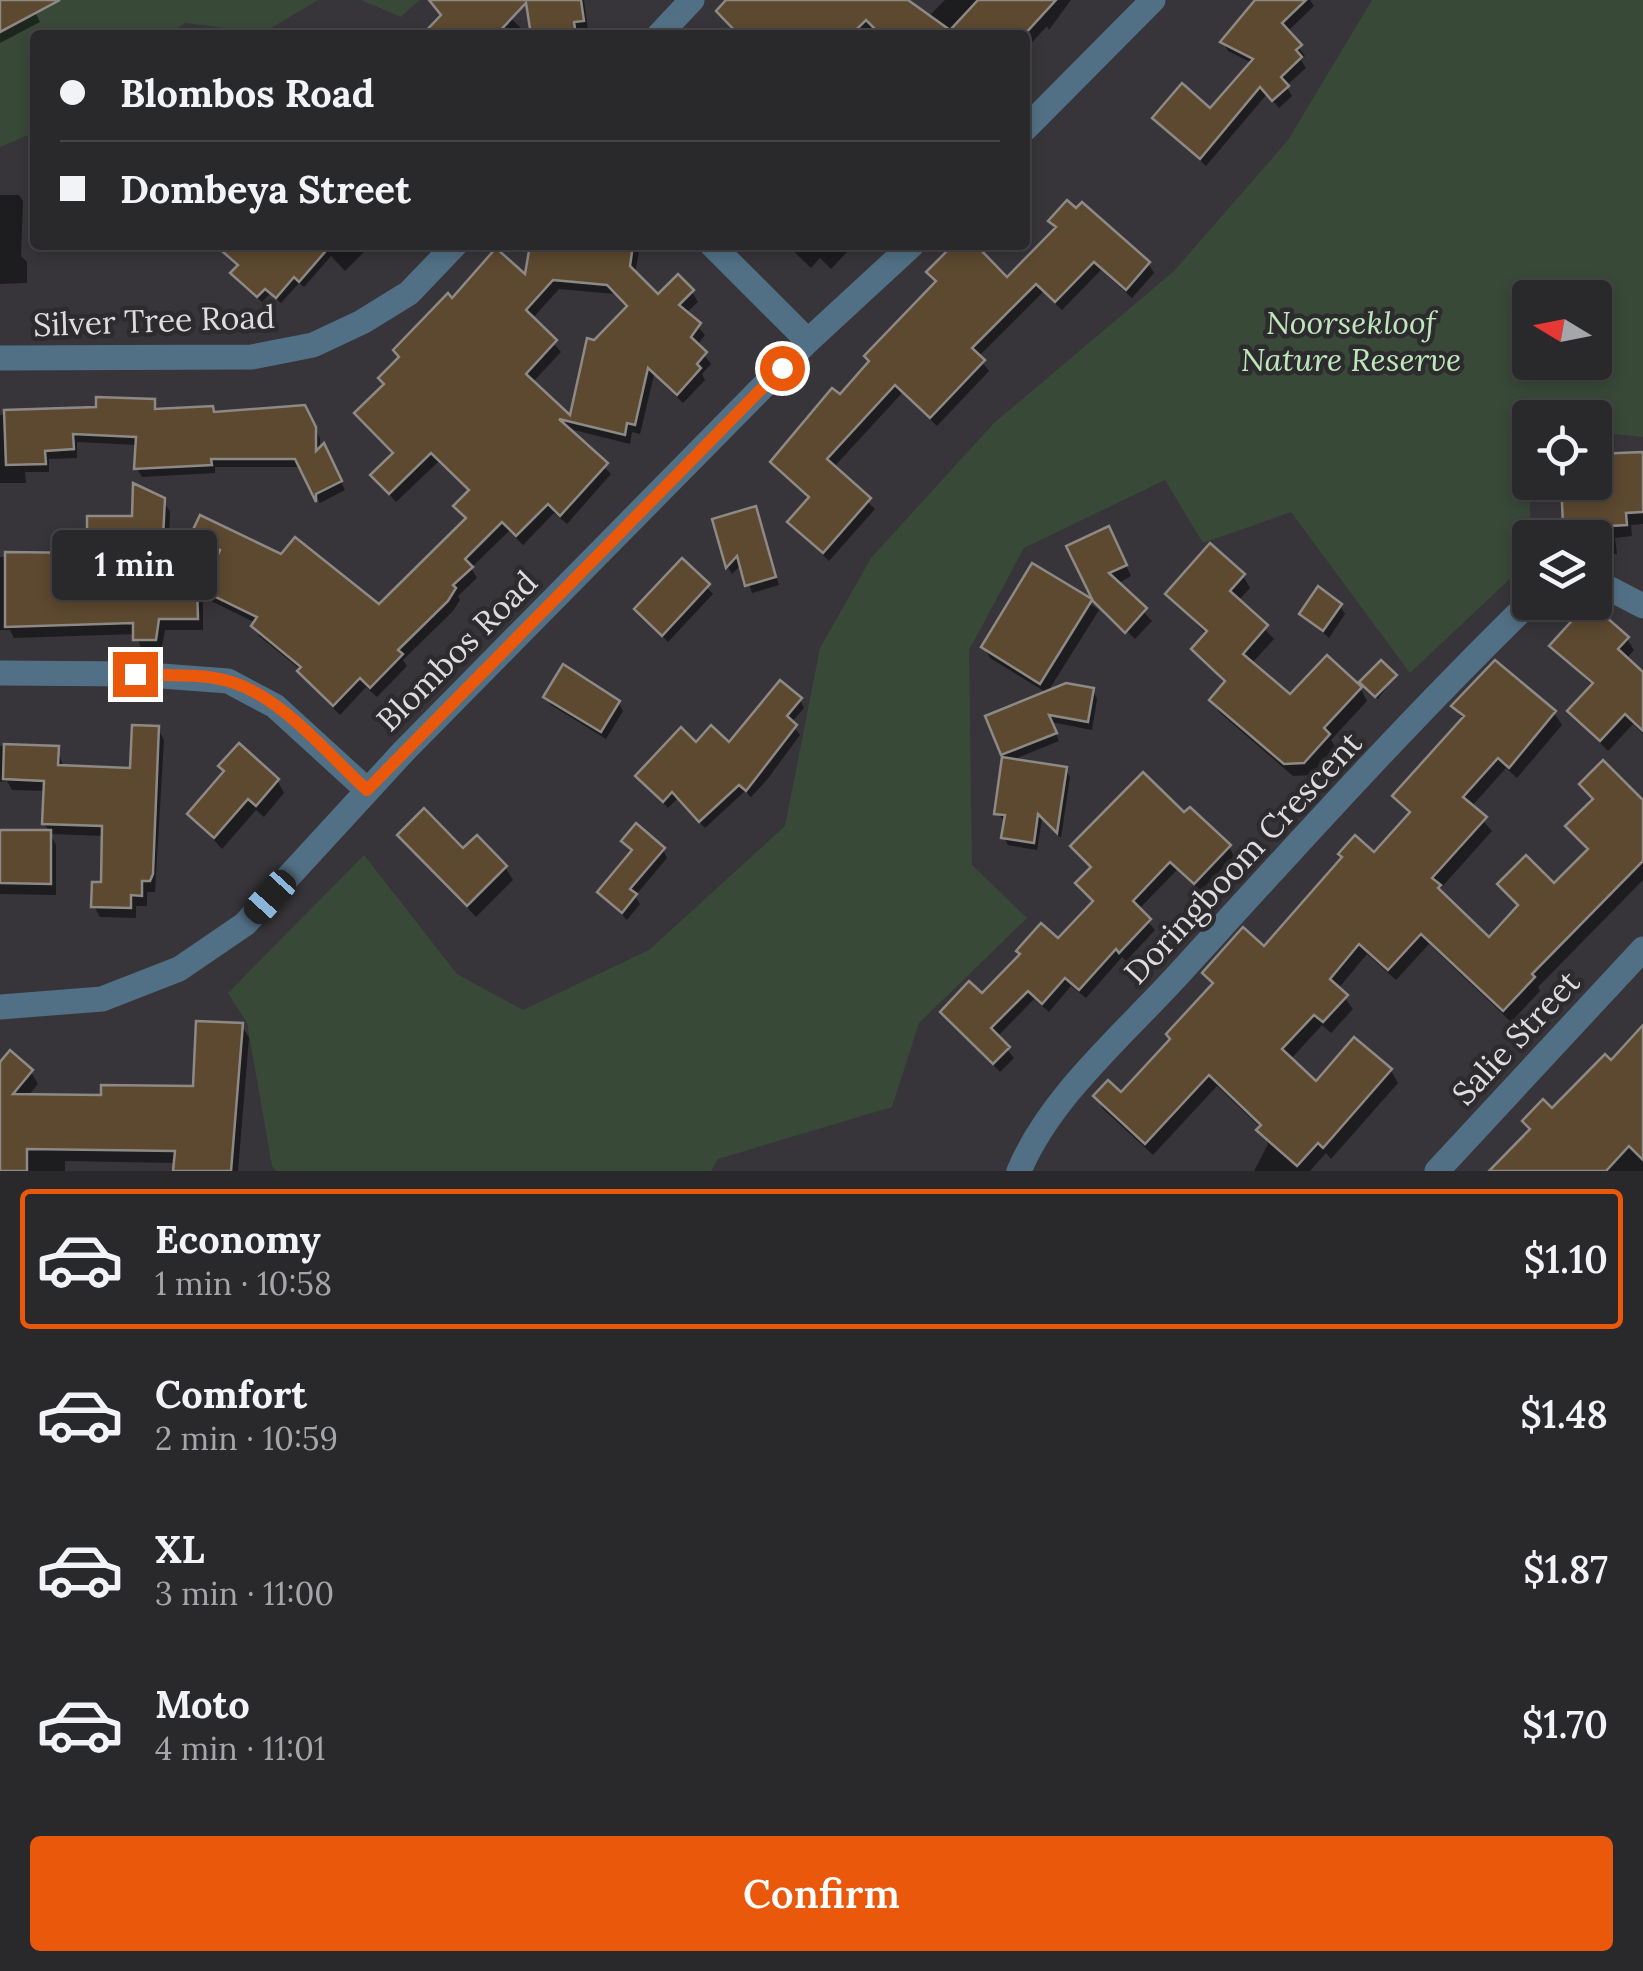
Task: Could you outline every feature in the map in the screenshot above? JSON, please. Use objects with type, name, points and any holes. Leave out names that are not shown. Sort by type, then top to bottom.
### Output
[{"type":"street","points":[[664,30],[692,0]]},
{"type":"street","points":[[1030,124],[1153,0]]},
{"type":"street","name":"Silver Tree Road","points":[[0,358],[252,357],[313,345],[362,322],[409,293],[451,250]]},
{"type":"street","points":[[717,250],[808,341]]},
{"type":"street","name":"Blombos Road","points":[[0,1007],[102,999],[179,969],[245,924],[367,790],[808,341],[907,250]]},
{"type":"street","points":[[1612,590],[1643,606]]},
{"type":"street","name":"Doringboom Crescent","points":[[1019,1171],[1030,1146],[1071,1092],[1263,881],[1513,620]]},
{"type":"street","points":[[0,673],[228,681],[275,706],[367,790]]},
{"type":"street","name":"Salie Street","points":[[1437,1171],[1643,949]]},
{"type":"green space","points":[[0,0],[318,0],[268,30],[185,23],[175,30],[30,30],[30,134],[0,147]]},
{"type":"green space","points":[[361,0],[419,0],[401,17]]},
{"type":"green space","name":"Noorsekloof Nature Reserve","points":[[1372,0],[1643,0],[1643,437],[1612,434],[1612,400],[1512,400],[1512,500],[1530,500],[1530,520],[1512,520],[1512,577],[1410,673],[1291,512],[1203,543],[1165,480],[1024,548],[969,650],[972,865],[1027,918],[919,1023],[892,1107],[718,1159],[711,1171],[276,1171],[247,1023],[228,993],[364,855],[457,974],[523,1010],[649,950],[785,826],[820,648],[871,558],[994,423],[1174,271],[1288,140]]},
{"type":"building","points":[[0,0],[60,0],[0,32]]},
{"type":"building","points":[[429,0],[581,0],[584,21],[574,22],[575,30],[530,30],[526,3],[501,30],[427,30],[441,15]]},
{"type":"building","points":[[726,0],[908,0],[950,30],[876,30],[866,20],[856,30],[734,30],[716,11]]},
{"type":"building","points":[[978,0],[1056,0],[1029,30],[950,30]]},
{"type":"building","points":[[1255,0],[1306,0],[1282,23],[1302,45],[1296,50],[1302,57],[1281,77],[1289,86],[1272,101],[1260,87],[1200,159],[1152,118],[1182,83],[1210,108],[1253,59],[1220,42]]},
{"type":"building","points":[[1067,200],[1076,208],[1082,202],[1150,262],[1126,290],[1094,262],[1055,302],[1036,284],[972,348],[985,360],[930,418],[895,385],[827,459],[871,498],[823,553],[787,522],[809,497],[770,462],[832,388],[840,394],[869,361],[864,356],[936,281],[926,272],[948,250],[981,250],[1007,277],[1056,227],[1048,221]]},
{"type":"building","points":[[221,250],[327,250],[299,282],[294,277],[276,298],[265,289],[257,297],[230,273],[238,265]]},
{"type":"building","points":[[498,250],[525,274],[529,250],[632,250],[630,266],[658,294],[678,274],[694,290],[679,305],[701,323],[691,337],[707,352],[697,364],[701,368],[677,395],[648,368],[635,425],[627,423],[625,435],[559,419],[608,463],[560,516],[548,504],[516,536],[502,522],[465,559],[473,567],[453,585],[456,588],[448,601],[398,650],[403,654],[370,688],[360,678],[333,706],[297,671],[301,667],[251,626],[257,617],[201,590],[220,550],[190,536],[200,515],[281,554],[295,537],[379,604],[466,518],[453,506],[469,490],[431,453],[389,494],[370,475],[393,453],[354,413],[384,384],[378,378],[399,357],[393,350],[448,293],[452,298]],"holes":[[[553,280],[607,285],[627,306],[594,340],[587,338],[570,415],[526,374],[557,340],[526,310]]]},
{"type":"building","points":[[96,397],[155,399],[155,409],[213,406],[214,412],[305,405],[316,427],[316,451],[324,443],[342,481],[316,494],[316,502],[295,459],[211,459],[212,465],[134,469],[136,437],[73,434],[74,449],[45,451],[46,464],[6,465],[4,410],[96,407]]},
{"type":"building","points":[[1643,452],[1643,512],[1626,513],[1627,525],[1612,526],[1612,520],[1563,520],[1562,500],[1612,500],[1612,453]]},
{"type":"building","points":[[133,483],[165,498],[160,598],[166,585],[197,585],[198,619],[159,619],[156,640],[133,640],[133,623],[5,627],[5,552],[87,553],[87,516],[132,516]]},
{"type":"building","points":[[756,506],[776,577],[745,586],[737,556],[726,568],[712,519]]},
{"type":"building","points":[[1109,526],[1127,565],[1109,573],[1147,608],[1125,633],[1092,600],[1040,684],[981,647],[1032,563],[1092,599],[1066,546]]},
{"type":"building","points":[[1210,543],[1245,574],[1230,591],[1268,625],[1243,654],[1290,694],[1327,655],[1362,687],[1324,728],[1330,734],[1304,763],[1284,764],[1209,700],[1225,681],[1191,649],[1207,631],[1165,594]]},
{"type":"building","points":[[682,558],[710,584],[662,636],[634,609]]},
{"type":"building","points":[[1318,586],[1342,604],[1323,631],[1299,614]]},
{"type":"building","points":[[1573,620],[1610,620],[1629,637],[1618,649],[1643,672],[1643,731],[1625,714],[1600,741],[1567,711],[1593,683],[1549,646]]},
{"type":"building","points":[[1381,660],[1397,675],[1375,697],[1359,682]]},
{"type":"building","points":[[1495,660],[1556,711],[1509,768],[1498,758],[1463,797],[1487,817],[1432,878],[1441,885],[1438,888],[1489,937],[1518,905],[1497,884],[1526,855],[1554,883],[1588,849],[1565,826],[1593,799],[1579,784],[1603,760],[1643,800],[1643,861],[1532,974],[1535,977],[1503,1011],[1421,934],[1388,970],[1359,944],[1330,979],[1348,995],[1323,1022],[1314,1015],[1282,1049],[1316,1081],[1354,1037],[1392,1069],[1323,1148],[1318,1143],[1297,1166],[1256,1130],[1261,1125],[1209,1075],[1145,1144],[1093,1096],[1108,1080],[1121,1092],[1170,1039],[1166,1034],[1213,983],[1202,973],[1243,927],[1264,946],[1342,857],[1338,854],[1355,835],[1374,852],[1410,812],[1392,796],[1464,716],[1451,706]]},
{"type":"building","points":[[563,664],[620,701],[601,732],[543,697]]},
{"type":"building","points":[[780,680],[802,698],[787,716],[797,725],[746,791],[739,785],[699,822],[672,792],[663,802],[635,776],[681,727],[696,742],[711,725],[729,742]]},
{"type":"building","points":[[1066,683],[1094,688],[1088,722],[1049,715],[1057,733],[1001,755],[985,716]]},
{"type":"building","points":[[132,725],[159,726],[153,874],[150,881],[142,881],[142,896],[131,895],[131,908],[91,907],[92,882],[101,882],[102,826],[42,824],[44,781],[3,779],[4,744],[59,746],[58,765],[130,768]]},
{"type":"building","points":[[239,743],[279,779],[256,806],[248,799],[214,838],[187,814],[224,771],[218,766]]},
{"type":"building","points":[[1002,757],[1067,767],[1057,833],[1038,814],[1034,843],[1001,838],[1005,815],[994,814]]},
{"type":"building","points":[[1143,772],[1184,812],[1190,807],[1231,845],[1194,884],[1170,862],[1133,901],[1151,919],[1119,953],[1116,949],[1079,990],[1065,978],[1042,1004],[1028,991],[991,1028],[1010,1047],[993,1064],[940,1012],[969,981],[982,993],[1020,954],[1016,951],[1041,923],[1058,938],[1093,901],[1075,883],[1091,867],[1070,846]]},
{"type":"building","points":[[424,808],[463,848],[477,835],[507,866],[467,906],[397,835]]},
{"type":"building","points":[[636,823],[665,848],[630,889],[637,894],[622,913],[597,892],[632,850],[621,841]]},
{"type":"building","points":[[0,830],[51,830],[51,884],[0,883]]},
{"type":"building","points":[[196,1021],[243,1023],[231,1171],[173,1171],[175,1151],[27,1149],[27,1171],[0,1171],[0,1062],[10,1050],[33,1070],[13,1094],[101,1095],[101,1085],[193,1086]]},
{"type":"building","points":[[1643,1025],[1643,1160],[1629,1146],[1606,1171],[1489,1171],[1530,1129],[1522,1121],[1543,1099],[1552,1108],[1605,1054],[1611,1060]]},
{"type":"route","points":[[135,674],[228,681],[254,694],[275,706],[367,790],[782,368]]}]
